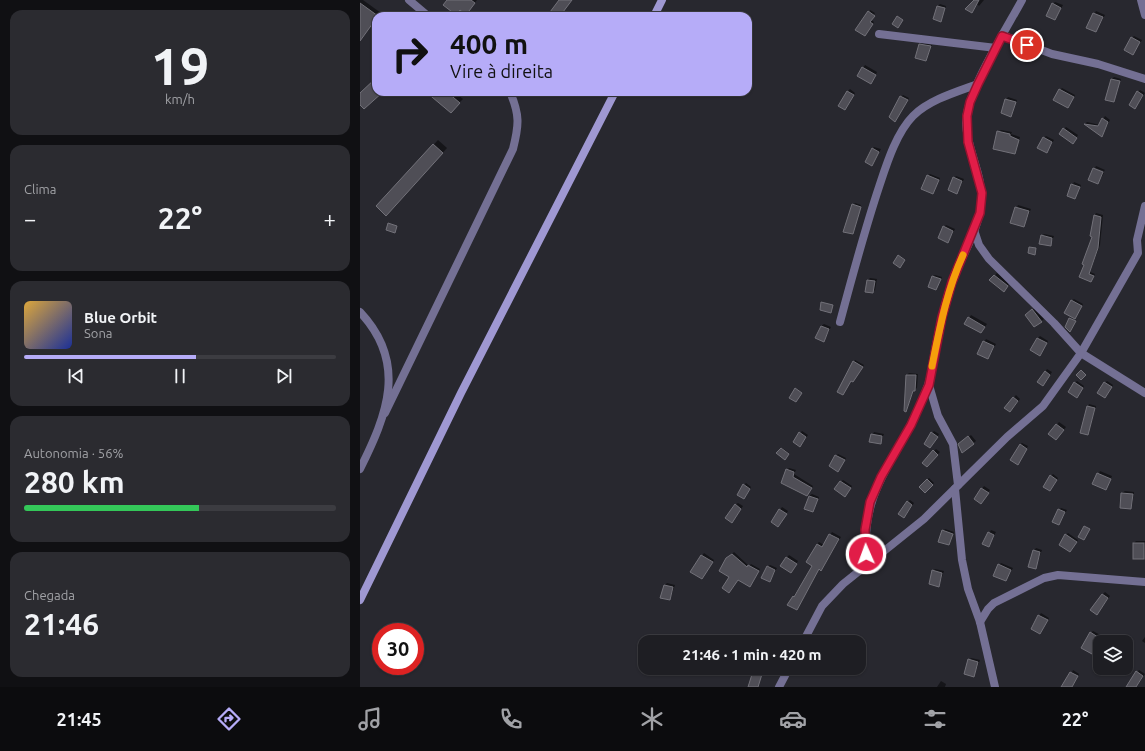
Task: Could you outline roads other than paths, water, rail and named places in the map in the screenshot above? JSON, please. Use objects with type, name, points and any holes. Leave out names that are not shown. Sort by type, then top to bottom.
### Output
[{"type":"street","points":[[409,0],[423,12]]},
{"type":"street","points":[[656,12],[662,0]]},
{"type":"street","points":[[867,565],[865,537],[870,502],[881,477],[911,425],[929,385],[942,317],[952,282],[980,213],[982,193],[968,142],[966,122],[970,102],[1002,36],[1022,0]]},
{"type":"street","points":[[1141,0],[1145,15]]},
{"type":"street","points":[[879,34],[996,48]]},
{"type":"street","points":[[1002,36],[1052,54],[1098,64],[1145,79]]},
{"type":"street","points":[[840,322],[864,231],[886,166],[911,117],[920,110],[978,84]]},
{"type":"street","points":[[360,469],[385,413],[513,149],[518,126],[517,108],[512,96]]},
{"type":"street","points":[[360,600],[465,386],[613,96]]},
{"type":"street","points":[[1138,253],[1138,235],[1145,206]]},
{"type":"street","points":[[974,230],[979,245],[989,259],[1054,323],[1081,353],[1145,393]]},
{"type":"street","points":[[807,635],[822,606],[844,584],[924,519],[1007,437],[1043,406],[1081,353],[1138,253],[1145,247]]},
{"type":"street","points":[[360,312],[376,332],[387,363],[389,395],[385,413]]},
{"type":"street","points":[[929,385],[938,416],[953,444],[962,560],[968,589],[980,622],[995,687]]},
{"type":"street","points":[[980,622],[988,609],[994,603],[1044,578],[1058,575],[1145,582]]},
{"type":"street","points":[[779,687],[785,675]]}]
